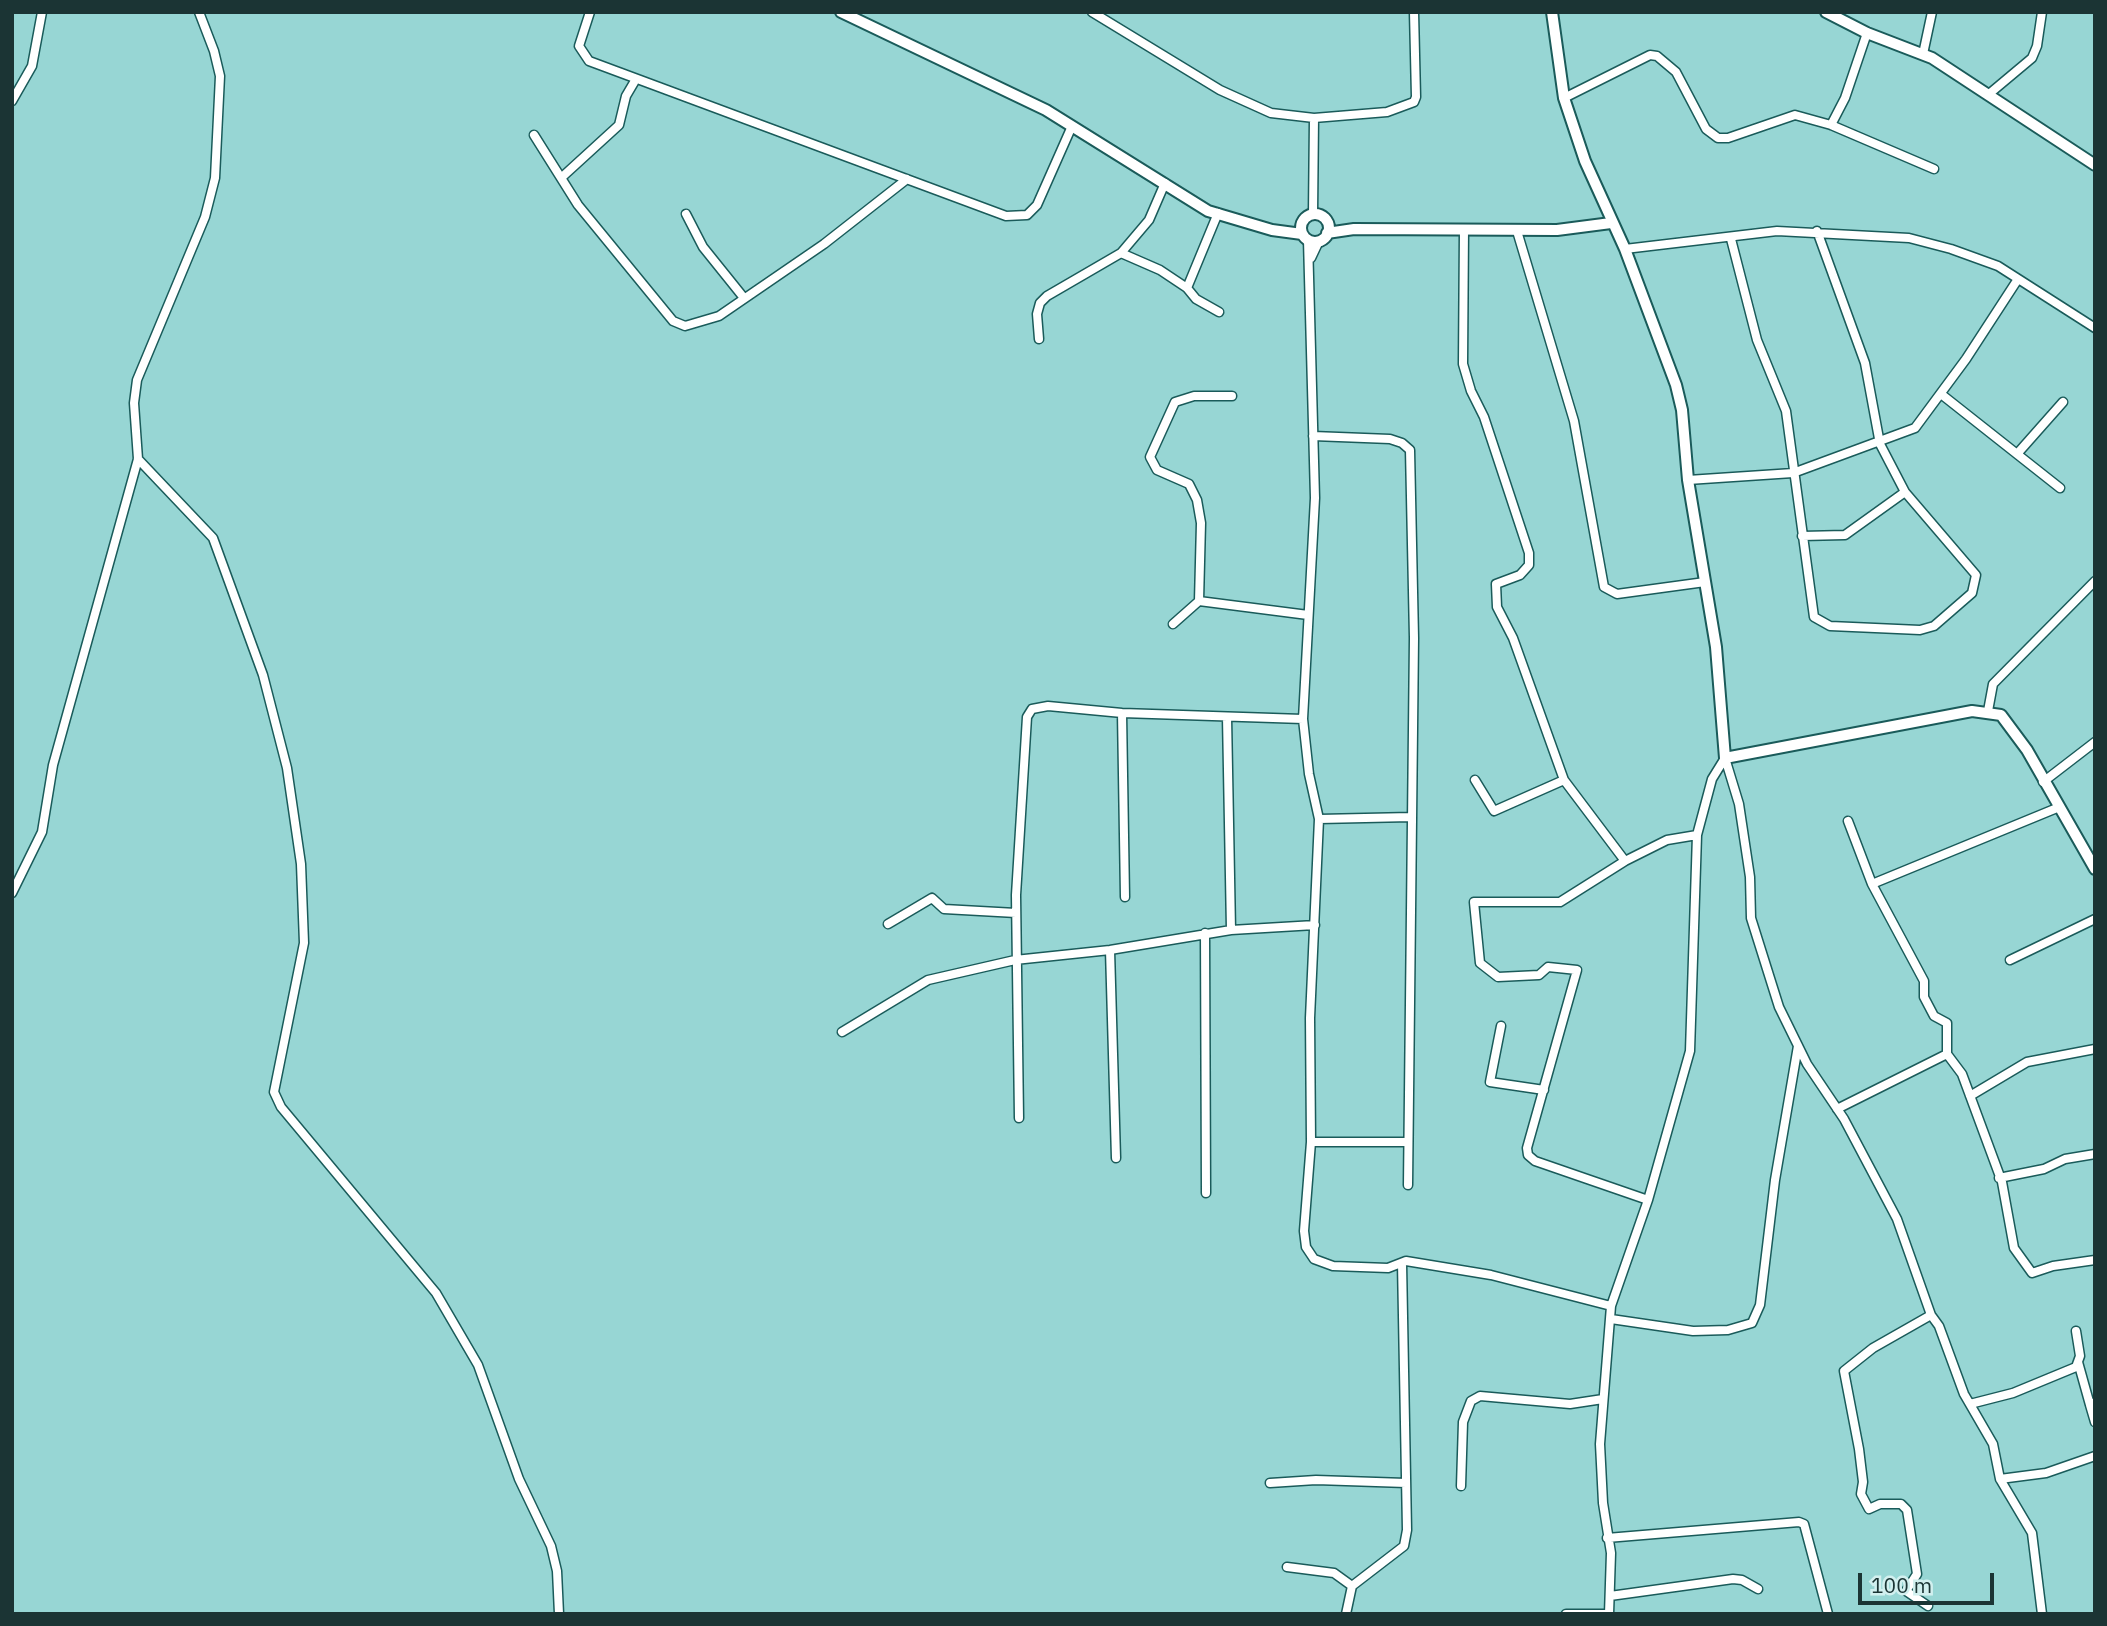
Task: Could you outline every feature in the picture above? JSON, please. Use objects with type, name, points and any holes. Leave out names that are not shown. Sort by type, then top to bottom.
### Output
[{"type":"street","points":[[12,101],[32,66],[42,12]]},
{"type":"street","points":[[12,893],[42,832],[53,765],[138,459],[134,404],[136,380],[205,217],[215,178],[220,76],[199,12]]},
{"type":"street","points":[[590,12],[580,38],[582,53],[589,61],[1006,216],[1027,215],[1037,205],[1072,126]]},
{"type":"street","points":[[1092,12],[1220,90],[1271,113],[1314,118],[1387,113],[1414,102],[1414,12]]},
{"type":"street","points":[[1552,12],[1564,99],[1611,223],[1625,249],[1676,385],[1684,421],[1688,480],[1716,647],[1725,758],[1739,804],[1750,877],[1751,918],[1779,1007],[1798,1046],[1897,1219],[1931,1315],[1970,1404],[1993,1444],[2000,1479],[2032,1534],[2042,1614]]},
{"type":"street","points":[[1826,12],[1867,33],[1923,54],[1989,94],[2095,165]]},
{"type":"street","points":[[1923,54],[1932,12]]},
{"type":"street","points":[[1989,94],[2032,58],[2038,46],[2042,12]]},
{"type":"street","points":[[847,13],[1046,110],[1218,214],[1272,230],[1312,234],[1354,229],[1517,231],[1557,230],[1611,223]]},
{"type":"street","points":[[1831,125],[1845,98],[1867,33]]},
{"type":"street","points":[[1564,99],[1650,55],[1667,62],[1676,72],[1706,129],[1718,138],[1728,138],[1796,115],[1831,125],[1934,169]]},
{"type":"street","points":[[561,178],[619,125],[626,96],[636,79]]},
{"type":"street","points":[[1314,118],[1310,261],[1315,498],[1303,719],[1309,774],[1319,819],[1310,1018],[1311,1142],[1304,1231],[1306,1247],[1314,1259],[1332,1266],[1388,1268],[1402,1263],[1491,1275],[1611,1306]]},
{"type":"street","points":[[534,135],[578,205],[673,321],[685,326],[719,316],[824,244],[907,179]]},
{"type":"street","points":[[1040,339],[1037,314],[1040,303],[1047,296],[1121,253],[1149,220],[1165,183]]},
{"type":"street","points":[[686,214],[703,247],[744,298]]},
{"type":"street","points":[[1187,288],[1218,214]]},
{"type":"street","points":[[1313,215],[1354,229]]},
{"type":"street","points":[[1312,234],[1325,220]]},
{"type":"street","points":[[1464,229],[1463,364],[1471,391],[1485,417],[1530,553],[1529,565],[1520,575],[1496,584],[1497,607],[1513,638],[1564,780],[1625,861]]},
{"type":"street","points":[[1517,231],[1574,421],[1604,587],[1617,594],[1705,582]]},
{"type":"street","points":[[1625,249],[1731,239],[1777,231],[1817,231],[1909,238],[1951,249],[1998,266],[2095,328]]},
{"type":"street","points":[[1731,239],[1757,340],[1786,411],[1814,617],[1830,626],[1920,630],[1945,620],[1972,593],[1976,575],[1905,492],[1880,444],[1865,363],[1817,231]]},
{"type":"street","points":[[1121,253],[1160,270],[1187,288],[1196,299],[1219,312]]},
{"type":"street","points":[[1688,480],[1793,473],[1880,444],[1915,428],[2018,279]]},
{"type":"street","points":[[1941,394],[2060,488]]},
{"type":"street","points":[[1173,624],[1199,601],[1202,523],[1198,499],[1189,484],[1181,478],[1157,470],[1150,457],[1175,402],[1194,396],[1232,396]]},
{"type":"street","points":[[2017,454],[2063,402]]},
{"type":"street","points":[[1312,436],[1390,439],[1402,443],[1410,450],[1414,638],[1408,1185]]},
{"type":"street","points":[[138,459],[213,538],[263,674],[287,768],[301,864],[304,943],[297,970],[291,1021],[274,1092],[281,1107],[436,1293],[478,1365],[519,1479],[551,1546],[557,1572],[559,1614]]},
{"type":"street","points":[[1802,536],[1844,535],[1905,492]]},
{"type":"street","points":[[1988,711],[1993,684],[2095,581]]},
{"type":"street","points":[[1199,601],[1308,615]]},
{"type":"street","points":[[1019,1118],[1015,960],[1027,717],[1036,706],[1048,706],[1122,713],[1303,719]]},
{"type":"street","points":[[1566,1614],[1609,1614],[1611,1553],[1607,1538],[1600,1444],[1611,1306],[1648,1200],[1690,1051],[1697,835],[1712,779],[1725,758],[1972,711],[1988,711],[2001,715],[2009,724],[2095,869]]},
{"type":"street","points":[[1122,713],[1125,897]]},
{"type":"street","points":[[1227,717],[1231,930]]},
{"type":"street","points":[[2043,782],[2095,742]]},
{"type":"street","points":[[1475,780],[1494,811],[1564,780]]},
{"type":"street","points":[[1872,884],[2057,808]]},
{"type":"street","points":[[1319,819],[1410,817]]},
{"type":"street","points":[[1848,821],[1872,884],[1924,981],[1924,997],[1934,1016],[1947,1023],[1947,1054],[1962,1074],[1999,1178],[2014,1248],[2032,1273],[2053,1266],[2095,1260]]},
{"type":"street","points":[[1648,1200],[1535,1161],[1528,1155],[1527,1148],[1577,970],[1548,967],[1539,975],[1498,977],[1480,963],[1474,902],[1560,902],[1625,861],[1667,839],[1697,835]]},
{"type":"street","points":[[888,924],[932,898],[944,909],[1016,913]]},
{"type":"street","points":[[2010,960],[2095,919]]},
{"type":"street","points":[[842,1032],[928,980],[1015,960],[1110,950],[1205,933],[1315,925]]},
{"type":"street","points":[[1205,933],[1206,1193]]},
{"type":"street","points":[[1110,950],[1116,1158]]},
{"type":"street","points":[[1501,1026],[1490,1082],[1544,1090]]},
{"type":"street","points":[[1611,1319],[1693,1331],[1728,1330],[1752,1323],[1760,1306],[1775,1180],[1798,1046]]},
{"type":"street","points":[[1970,1096],[2027,1062],[2095,1049]]},
{"type":"street","points":[[1837,1110],[1947,1054]]},
{"type":"street","points":[[1311,1142],[1407,1142]]},
{"type":"street","points":[[1999,1178],[2044,1169],[2065,1159],[2095,1154]]},
{"type":"street","points":[[1346,1614],[1352,1586],[1404,1546],[1406,1483],[1402,1263]]},
{"type":"street","points":[[1928,1606],[1906,1591],[1917,1574],[1907,1510],[1901,1504],[1880,1504],[1868,1509],[1861,1494],[1863,1482],[1859,1449],[1844,1371],[1873,1348],[1931,1315]]},
{"type":"street","points":[[2076,1331],[2078,1362],[2093,1403],[2095,1422]]},
{"type":"street","points":[[1970,1404],[2068,1372],[2078,1362]]},
{"type":"street","points":[[1461,1486],[1463,1422],[1471,1401],[1486,1394],[1526,1401],[1570,1404],[1603,1399]]},
{"type":"street","points":[[2000,1479],[2046,1473],[2095,1456]]},
{"type":"street","points":[[1270,1483],[1316,1480],[1406,1483]]},
{"type":"street","points":[[1607,1538],[1799,1522],[1804,1524],[1828,1614]]},
{"type":"street","points":[[1287,1567],[1334,1573],[1342,1576],[1352,1586]]},
{"type":"street","points":[[1610,1597],[1733,1579],[1742,1580],[1758,1589]]}]
